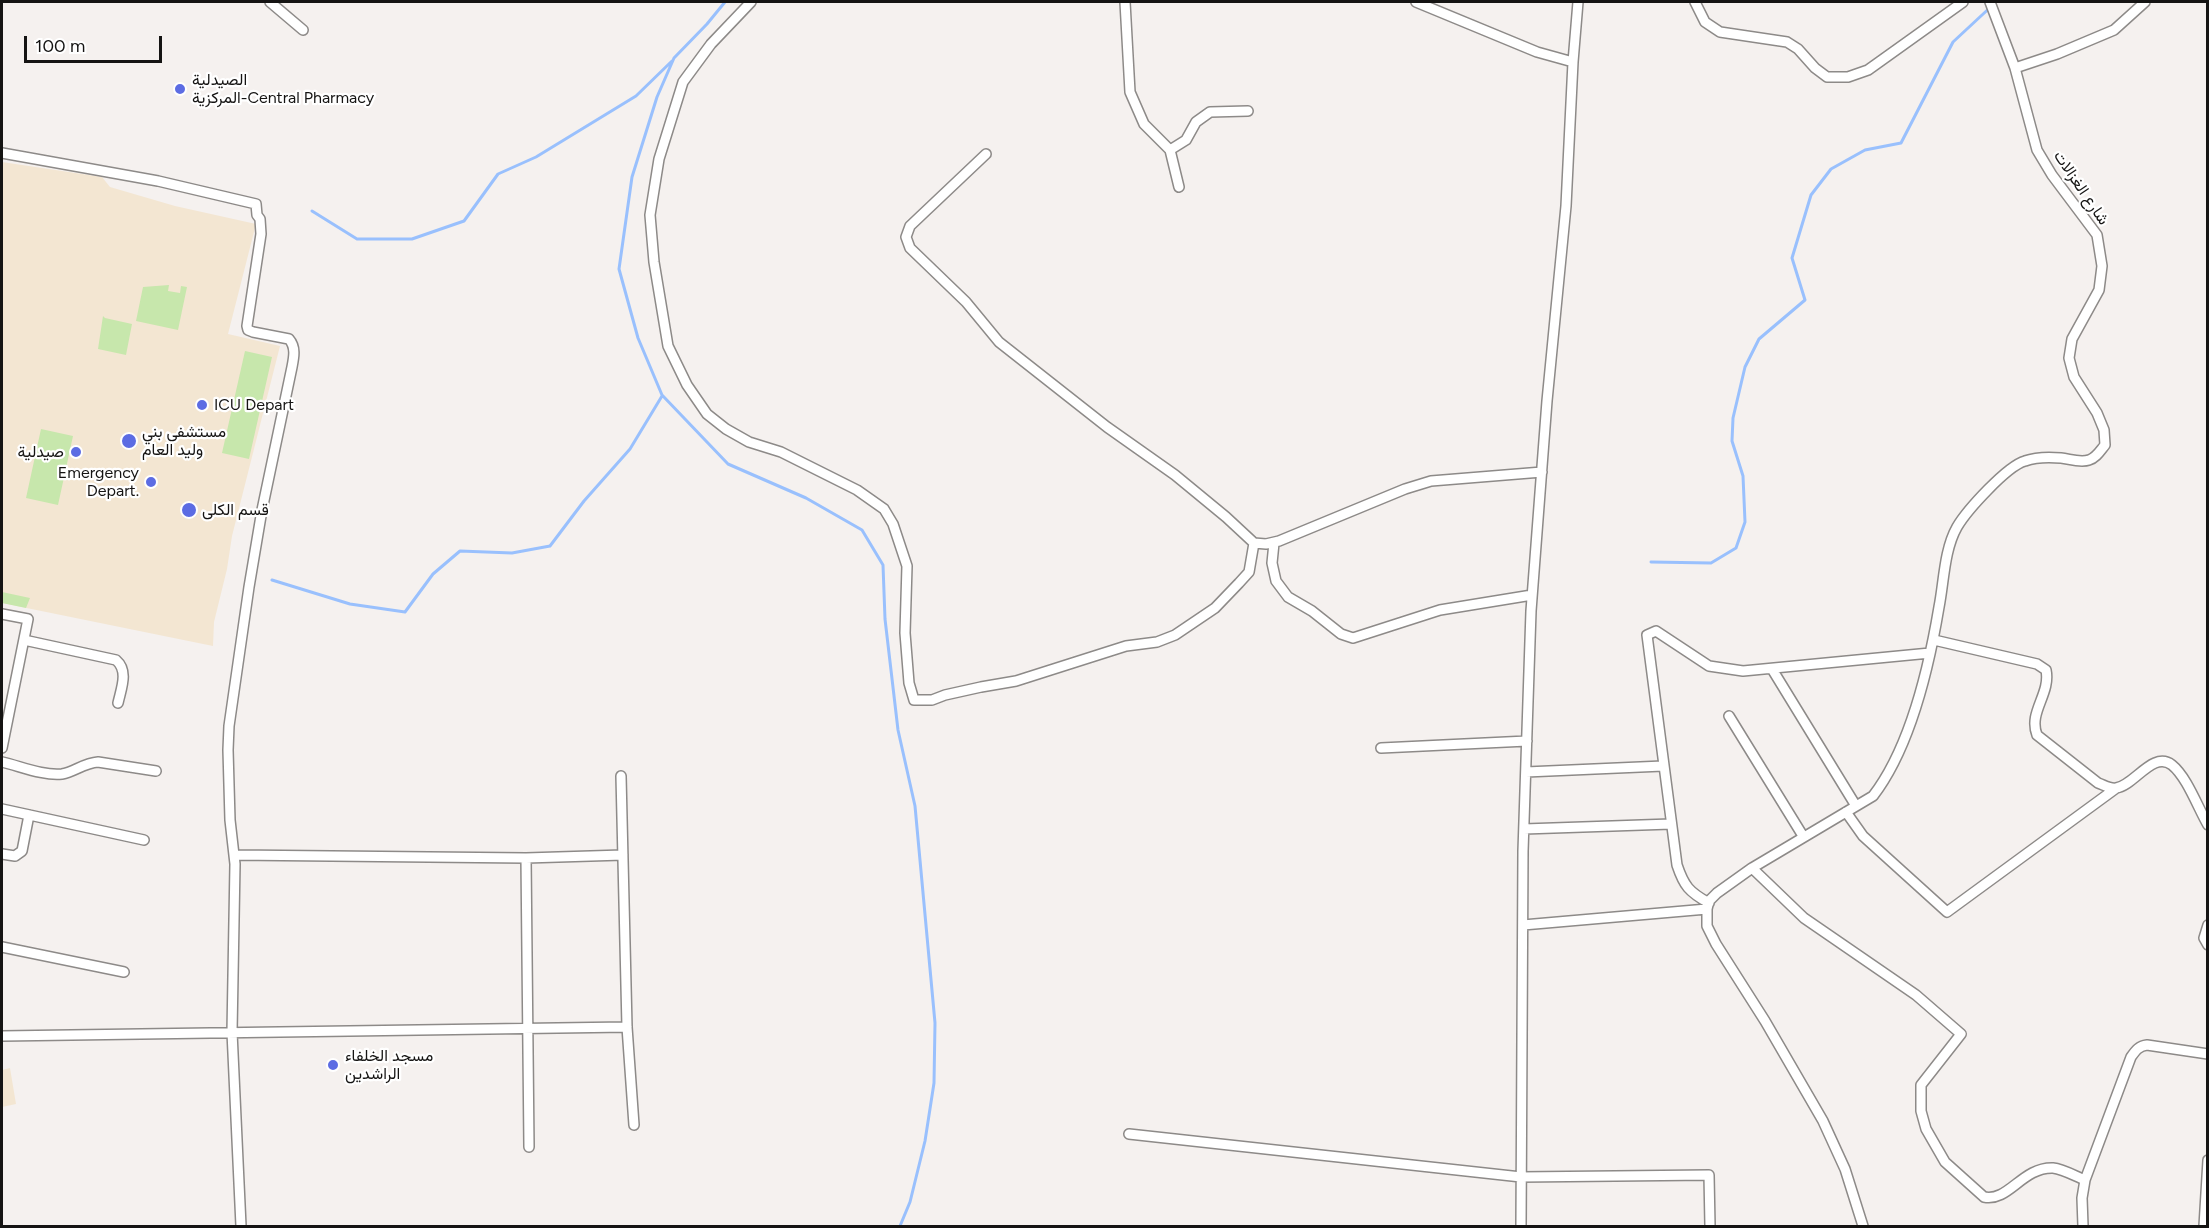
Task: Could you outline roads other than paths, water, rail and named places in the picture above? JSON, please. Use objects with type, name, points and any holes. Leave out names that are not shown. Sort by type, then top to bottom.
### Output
[{"type":"street","points":[[270,2],[303,30]]},
{"type":"street","points":[[751,2],[711,44],[683,82],[659,159],[650,215],[654,262],[668,346],[687,385],[707,414],[726,429],[749,442],[781,452],[857,490],[884,508],[893,524],[907,566],[905,633],[909,683],[914,700],[932,700],[972,689],[1016,681],[1126,646],[1157,642],[1175,635],[1215,608],[1249,572],[1254,543]]},
{"type":"street","points":[[1125,2],[1130,92],[1144,124],[1170,150],[1179,187]]},
{"type":"street","points":[[1416,2],[1537,52],[1573,62]]},
{"type":"street","points":[[1521,1227],[1524,829],[1532,595],[1566,206],[1578,2]]},
{"type":"street","points":[[1695,2],[1705,22],[1720,32],[1787,42],[1798,49],[1815,68],[1827,77],[1848,77],[1868,70],[1963,2]]},
{"type":"street","name":"شارع الغزالات","points":[[1934,640],[1949,547],[1957,527],[1990,487],[2010,468],[2023,461],[2038,458],[2088,460],[2097,455],[2105,445],[2097,413],[2074,377],[2069,358],[2072,339],[2099,290],[2102,266],[2097,235],[2052,175],[2037,150],[2015,68],[1990,2]]},
{"type":"street","points":[[2015,68],[2057,54],[2114,30],[2145,2]]},
{"type":"street","points":[[1170,150],[1186,140],[1196,122],[1210,112],[1248,111]]},
{"type":"street","points":[[2,153],[158,181],[256,204],[261,234],[246,320],[248,330],[290,339],[293,344],[294,352],[258,532],[229,726],[228,772],[234,855],[232,1032],[240,1227]]},
{"type":"street","points":[[986,154],[910,226],[906,237],[910,248],[966,302],[999,342],[1107,427],[1175,475],[1254,543],[1274,543],[1405,489],[1431,481],[1542,472]]},
{"type":"street","points":[[1274,543],[1272,563],[1276,581],[1288,597],[1312,611],[1341,634],[1353,638],[1440,610],[1532,595]]},
{"type":"street","points":[[2,614],[28,619],[2,748]]},
{"type":"street","points":[[1708,906],[1692,894],[1683,883],[1677,865],[1647,635],[1656,631],[1709,666],[1743,671],[1930,653]]},
{"type":"street","points":[[24,640],[116,660],[122,666],[124,675],[118,703]]},
{"type":"street","points":[[1863,1227],[1845,1169],[1823,1121],[1766,1021],[1716,944],[1707,926],[1708,906],[1717,893],[1752,868],[1873,796],[1885,780],[1894,761],[1917,700],[1934,640],[2037,664],[2046,670],[2048,679],[2046,690],[2034,717],[2037,735],[2098,783],[2115,789]]},
{"type":"street","points":[[1772,669],[1856,806]]},
{"type":"street","points":[[1729,716],[1803,836]]},
{"type":"street","points":[[1381,748],[1527,741]]},
{"type":"street","points":[[1846,812],[1863,836],[1947,912],[2115,789],[2125,785],[2156,762],[2165,761],[2181,775],[2208,825]]},
{"type":"street","points":[[2,762],[58,774],[98,762],[156,771]]},
{"type":"street","points":[[1526,772],[1663,766]]},
{"type":"street","points":[[621,776],[627,1027],[634,1125]]},
{"type":"street","points":[[2,809],[144,840]]},
{"type":"street","points":[[2,854],[15,856],[22,851],[29,815]]},
{"type":"street","points":[[1524,829],[1671,824]]},
{"type":"street","points":[[234,855],[526,858],[623,855]]},
{"type":"street","points":[[526,858],[529,1147]]},
{"type":"street","points":[[1752,868],[1804,918],[1916,995],[1961,1035],[1921,1085],[1921,1111],[1926,1128],[1945,1162],[1984,1197],[1990,1199],[2004,1194],[2023,1178],[2037,1171],[2053,1168],[2085,1180]]},
{"type":"street","points":[[1523,925],[1708,906]]},
{"type":"street","points":[[2208,925],[2204,938],[2208,945]]},
{"type":"street","points":[[2,946],[124,972]]},
{"type":"street","points":[[2,1036],[627,1027]]},
{"type":"street","points":[[2083,1227],[2082,1198],[2085,1180],[2135,1050],[2147,1045],[2208,1054]]},
{"type":"street","points":[[1129,1134],[1521,1177],[1709,1175],[1710,1227]]},
{"type":"street","points":[[2204,1227],[2208,1160]]},
{"type":"waterway","points":[[725,2],[674,58],[657,97],[632,177],[619,269],[638,338],[662,395],[728,464],[806,498],[862,530],[883,565],[885,619],[898,730],[915,806],[935,1023],[934,1083],[925,1141],[910,1202],[900,1226]]},
{"type":"waterway","points":[[1651,562],[1711,563],[1736,548],[1745,522],[1743,476],[1732,441],[1733,418],[1745,367],[1759,339],[1805,300],[1792,258],[1811,195],[1831,169],[1865,150],[1901,143],[1953,42],[1996,2]]},
{"type":"waterway","points":[[312,211],[357,239],[412,239],[464,221],[498,174],[536,157],[636,96],[672,61]]},
{"type":"waterway","points":[[272,580],[350,604],[405,612],[433,574],[460,551],[512,553],[550,546],[584,501],[630,449],[662,396]]},
{"type":"place","name":"الصيدلية المركزية-Central Pharmacy","points":[[180,89]]},
{"type":"place","name":"ICU Depart","points":[[202,405]]},
{"type":"place","name":"مستشفى بني وليد العام","points":[[129,441]]},
{"type":"place","name":"صيدلية","points":[[76,452]]},
{"type":"place","name":"Emergency Depart.","points":[[151,482]]},
{"type":"place","name":"قسم الكلى","points":[[189,510]]},
{"type":"place","name":"مسجد الخلفاء الراشدين","points":[[333,1065]]}]
